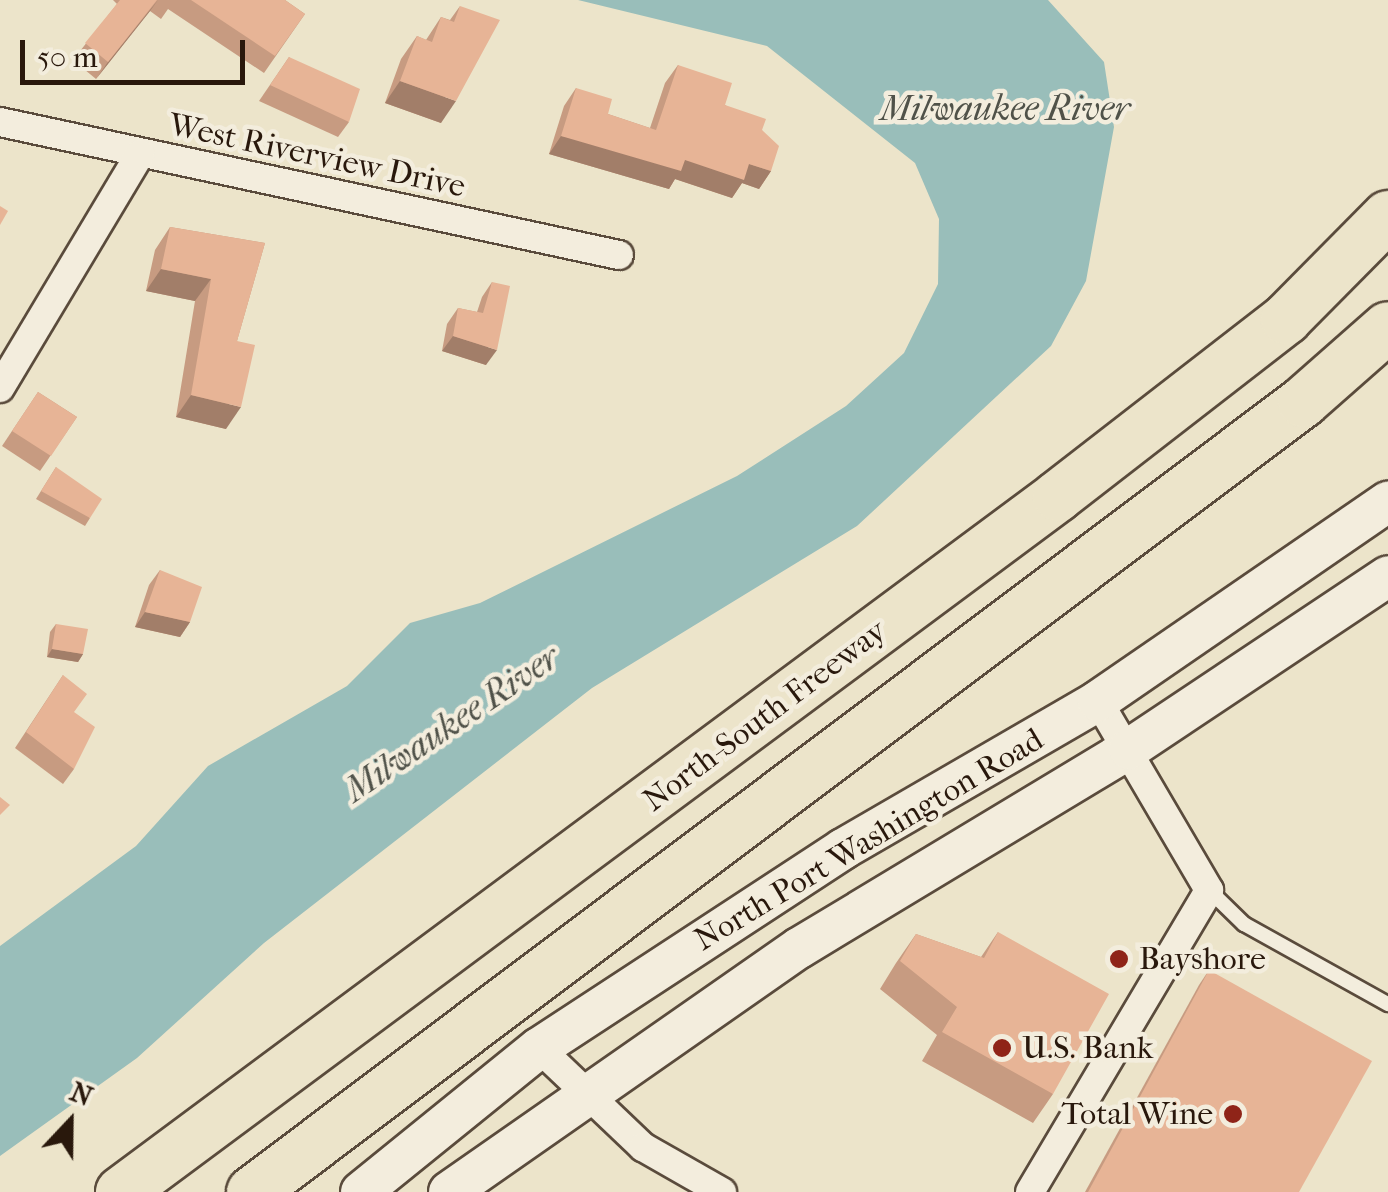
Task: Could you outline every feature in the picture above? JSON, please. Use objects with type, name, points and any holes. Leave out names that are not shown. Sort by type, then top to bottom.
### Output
[{"type":"highway","name":"North-South Freeway","points":[[122,1192],[1088,472],[1286,319],[1388,216]]},
{"type":"highway","points":[[252,1192],[1303,402],[1388,327]]},
{"type":"main road","name":"North Port Washington Road","points":[[361,1192],[540,1048],[843,848],[1098,702],[1388,502]]},
{"type":"main road","name":"North Port Washington Road","points":[[450,1192],[585,1090],[1129,749],[1388,576]]},
{"type":"street","name":"West Riverview Drive","points":[[0,122],[619,255]]},
{"type":"street","points":[[0,388],[140,154]]},
{"type":"street","points":[[1030,1192],[1209,890],[1098,702]]},
{"type":"street","points":[[540,1048],[643,1148],[722,1192]]},
{"type":"lane","points":[[1209,890],[1244,924],[1388,1004]]},
{"type":"water","name":"Milwaukee River","points":[[578,0],[1048,0],[1104,62],[1114,127],[1086,281],[1051,346],[857,526],[592,688],[264,943],[137,1058],[0,1156],[0,946],[136,846],[208,766],[347,686],[410,623],[480,603],[737,476],[846,406],[904,353],[938,284],[939,219],[915,163],[767,46]]},
{"type":"building","points":[[120,0],[157,0],[108,62],[85,43]]},
{"type":"building","points":[[191,0],[285,0],[305,14],[275,56]]},
{"type":"building","points":[[460,6],[500,20],[456,101],[400,81],[417,36],[432,42],[441,17],[454,22]]},
{"type":"building","points":[[289,57],[360,89],[349,122],[270,85]]},
{"type":"building","points":[[678,65],[732,83],[725,105],[766,119],[762,130],[779,146],[771,171],[749,164],[744,180],[685,160],[681,171],[561,136],[576,88],[612,99],[608,114],[656,130]]},
{"type":"building","points":[[0,206],[8,211],[0,225]]},
{"type":"building","points":[[170,227],[265,243],[237,341],[255,345],[241,407],[191,395],[211,279],[161,269]]},
{"type":"building","points":[[492,282],[510,286],[497,350],[453,336],[458,308],[483,313]]},
{"type":"building","points":[[38,392],[77,417],[51,456],[12,431]]},
{"type":"building","points":[[56,467],[102,499],[90,518],[41,491]]},
{"type":"building","points":[[160,570],[202,587],[190,622],[145,612]]},
{"type":"building","points":[[56,624],[88,629],[83,654],[52,649]]},
{"type":"building","points":[[63,675],[87,694],[74,712],[95,727],[74,769],[26,732]]},
{"type":"building","points":[[0,797],[10,805],[0,815]]},
{"type":"building","name":"U.S. Bank","points":[[998,932],[1109,994],[1053,1094],[942,1032],[957,1007],[900,961],[916,934],[984,958]]},
{"type":"building","points":[[1209,970],[1372,1061],[1299,1192],[1088,1192]]},
{"type":"place","name":"Bayshore","points":[[1119,959]]},
{"type":"place","name":"U.S. Bank","points":[[1002,1048]]},
{"type":"place","name":"Total Wine","points":[[1233,1114]]}]
